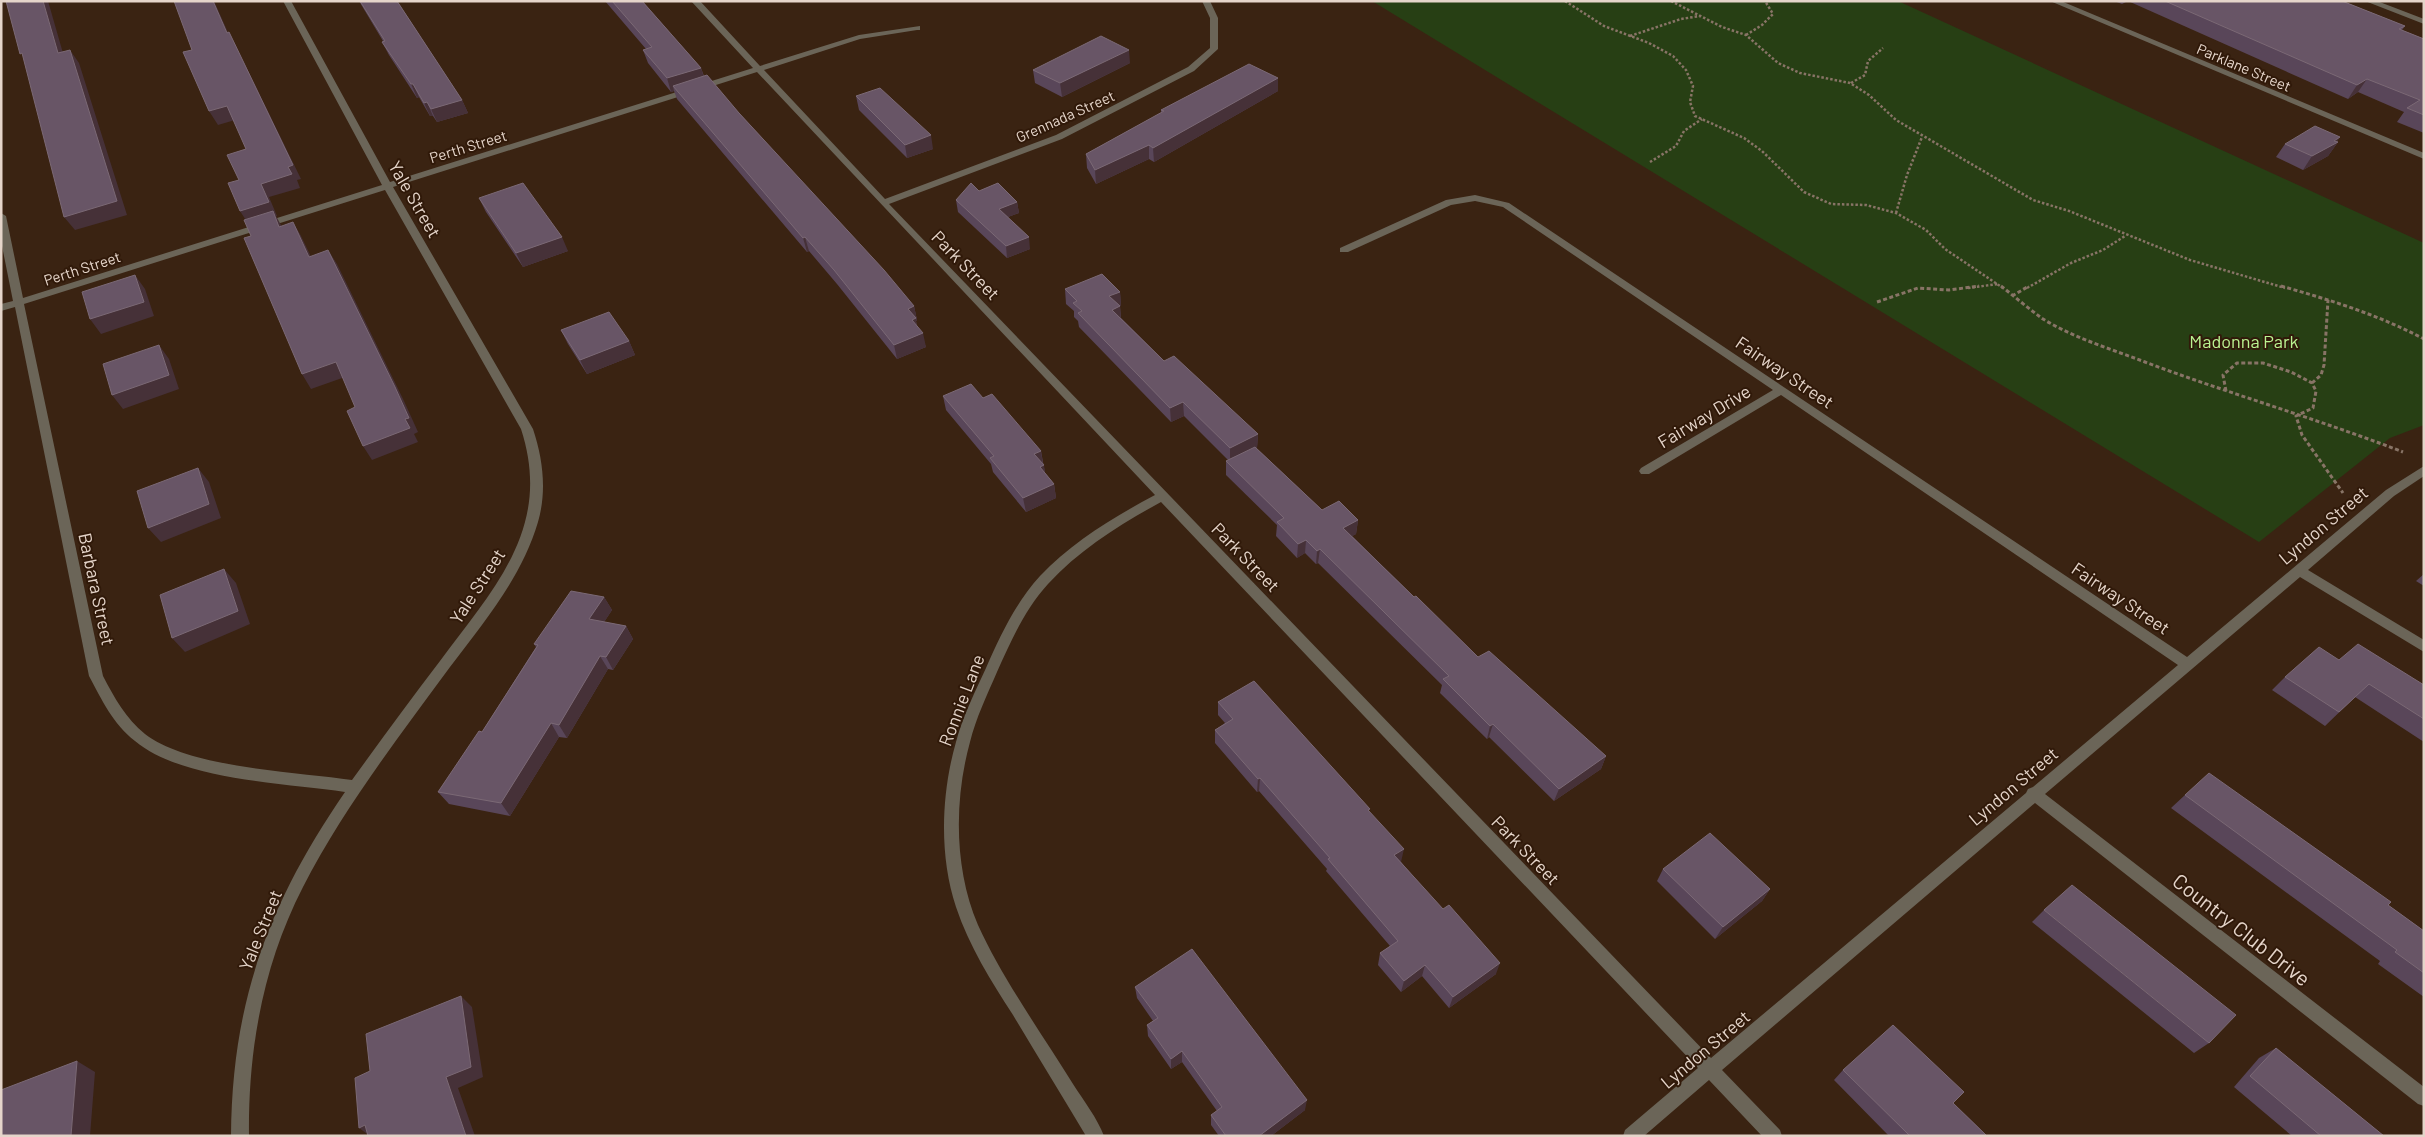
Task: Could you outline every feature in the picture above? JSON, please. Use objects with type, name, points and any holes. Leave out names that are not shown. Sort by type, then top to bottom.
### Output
[{"type":"street","name":"Yale Street","points":[[240,1136],[239,1098],[242,1055],[250,1011],[266,955],[282,915],[309,863],[355,787],[502,587],[530,529],[537,492],[535,453],[527,429],[387,186],[287,1]]},
{"type":"street","name":"Park Street","points":[[695,1],[883,203],[1774,1136]]},
{"type":"street","name":"Grennada Street","points":[[883,203],[1059,137],[1191,69],[1214,49],[1217,27],[1213,12],[1206,1]]},
{"type":"street","name":"Parklane Street","points":[[2054,1],[2424,156]]},
{"type":"street","points":[[2370,1],[2424,22]]},
{"type":"street","name":"Perth Street","points":[[1,308],[858,37],[917,28]]},
{"type":"street","name":"Fairway Street","points":[[1344,250],[1449,202],[1475,198],[1506,204],[2189,664]]},
{"type":"street","name":"Barbara Street","points":[[1,216],[96,676],[108,703],[136,734],[155,748],[176,758],[203,766],[355,787]]},
{"type":"street","name":"Fairway Drive","points":[[1645,471],[1781,390]]},
{"type":"street","name":"Lyndon Street","points":[[1630,1136],[2033,793],[2189,664],[2390,493],[2424,470]]},
{"type":"street","name":"Ronnie Lane","points":[[1096,1136],[984,954],[970,924],[959,886],[953,852],[952,818],[958,764],[969,722],[1004,640],[1028,600],[1052,572],[1088,540],[1163,496]]},
{"type":"street","points":[[2299,570],[2424,646]]},
{"type":"street","name":"Country Club Drive","points":[[2033,793],[2424,1098]]},
{"type":"path","points":[[1565,1],[1604,26],[1672,56],[1686,70],[1694,86],[1690,102],[1695,116],[1744,138],[1762,150],[1804,192],[1831,204],[1866,205],[1896,214],[1926,230],[1945,249],[1998,284],[2044,319],[2079,336],[2226,391],[2296,416],[2348,430],[2403,452]]},
{"type":"path","points":[[1671,1],[1722,27],[1746,35],[1778,63],[1800,73],[1850,83],[1869,95],[1896,120],[2033,200],[2069,211],[2190,260],[2279,284],[2328,300],[2401,327],[2424,339]]},
{"type":"path","points":[[1746,35],[1762,25],[1773,14],[1765,1]]},
{"type":"path","points":[[1630,36],[1681,19],[1701,16]]},
{"type":"path","points":[[1850,83],[1865,75],[1868,61],[1883,48]]},
{"type":"path","points":[[1650,162],[1676,146],[1684,131],[1702,119]]},
{"type":"path","points":[[1896,214],[1909,168],[1922,136]]},
{"type":"path","points":[[2012,296],[2071,263],[2103,250],[2125,235]]},
{"type":"path","points":[[1877,302],[1918,288],[1949,290],[1998,284]]},
{"type":"path","points":[[2312,383],[2321,375],[2324,365],[2328,300]]},
{"type":"path","points":[[2226,391],[2222,375],[2237,363],[2263,363],[2291,372],[2312,383],[2316,391],[2313,408],[2296,416]]},
{"type":"path","points":[[2296,416],[2302,435],[2343,493]]},
{"type":"green space","name":"Madonna Park","points":[[1372,1],[1898,1],[2424,243],[2424,425],[2390,438],[2259,542]]},
{"type":"building","points":[[6,1],[43,1],[58,53],[70,50],[117,201],[64,217],[22,53],[20,54]]},
{"type":"building","points":[[174,1],[213,1],[293,165],[288,167],[292,174],[261,184],[269,202],[240,211],[228,183],[239,180],[227,155],[246,149],[227,106],[209,111],[183,52],[192,50]]},
{"type":"building","points":[[360,1],[397,1],[462,100],[431,109],[427,102],[424,103],[413,84],[411,84],[382,42],[385,41]]},
{"type":"building","points":[[612,1],[642,1],[701,68],[667,78],[643,50],[652,47]]},
{"type":"building","points":[[2165,1],[2342,1],[2405,26],[2399,29],[2424,39],[2424,115],[2407,108],[2420,100],[2367,79],[2357,85]]},
{"type":"building","points":[[1101,36],[1129,50],[1060,83],[1033,70]]},
{"type":"building","points":[[1249,64],[1278,78],[1153,148],[1149,145],[1095,170],[1086,154],[1164,111],[1161,110]]},
{"type":"building","points":[[707,75],[739,113],[884,270],[914,306],[908,309],[916,318],[912,320],[923,333],[894,345],[834,270],[805,237],[803,238],[673,86]]},
{"type":"building","points":[[880,88],[931,135],[905,145],[856,96]]},
{"type":"building","points":[[2315,126],[2340,137],[2334,141],[2338,142],[2312,156],[2285,144]]},
{"type":"building","points":[[523,183],[562,237],[516,253],[479,198]]},
{"type":"building","points":[[971,183],[979,191],[998,183],[1017,202],[999,209],[1029,237],[1006,246],[956,200]]},
{"type":"building","points":[[273,211],[279,227],[293,222],[309,257],[328,250],[395,387],[409,418],[405,419],[410,428],[363,446],[347,411],[355,407],[336,362],[302,374],[244,238],[251,236],[244,220]]},
{"type":"building","points":[[1102,274],[1120,292],[1109,296],[1120,306],[1112,310],[1164,361],[1174,356],[1258,434],[1230,448],[1183,402],[1170,408],[1078,313],[1082,311],[1073,303],[1077,301],[1065,289]]},
{"type":"building","points":[[135,275],[144,302],[90,319],[82,292]]},
{"type":"building","points":[[609,312],[629,341],[580,360],[561,330]]},
{"type":"building","points":[[159,345],[169,375],[112,395],[103,364]]},
{"type":"building","points":[[971,384],[983,398],[992,394],[1041,451],[1034,454],[1044,465],[1040,467],[1054,484],[1023,498],[990,458],[994,456],[943,396]]},
{"type":"building","points":[[1255,447],[1322,510],[1339,501],[1358,520],[1343,528],[1414,597],[1416,596],[1478,657],[1489,651],[1606,756],[1559,789],[1493,724],[1490,726],[1443,679],[1449,676],[1320,549],[1317,551],[1306,540],[1298,544],[1277,522],[1284,518],[1226,461]]},
{"type":"building","points":[[198,468],[209,504],[148,528],[137,491]]},
{"type":"building","points":[[224,569],[238,611],[172,638],[160,595]]},
{"type":"building","points":[[571,591],[604,597],[589,619],[626,626],[606,657],[600,656],[559,725],[551,723],[501,803],[438,792],[479,731],[482,732],[538,645],[534,644]]},
{"type":"building","points":[[2358,644],[2424,685],[2424,719],[2369,684],[2339,712],[2285,677],[2319,647],[2339,660]]},
{"type":"building","points":[[1254,681],[1404,849],[1394,855],[1443,909],[1449,905],[1500,963],[1453,997],[1425,965],[1404,981],[1380,953],[1398,941],[1328,859],[1330,858],[1215,730],[1233,719],[1218,702]]},
{"type":"building","points":[[2209,773],[2391,902],[2388,905],[2424,931],[2424,973],[2395,952],[2397,950],[2185,795]]},
{"type":"building","points":[[1710,833],[1770,889],[1723,927],[1663,869]]},
{"type":"building","points":[[2072,885],[2236,1015],[2209,1043],[2044,910]]},
{"type":"building","points":[[1192,949],[1307,1100],[1259,1136],[1226,1136],[1211,1115],[1222,1107],[1182,1051],[1171,1059],[1147,1025],[1158,1018],[1135,987]]},
{"type":"building","points":[[461,996],[471,1067],[446,1077],[466,1136],[368,1136],[365,1125],[359,1128],[355,1078],[370,1071],[366,1034]]},
{"type":"building","points":[[1893,1025],[1964,1092],[1953,1103],[1987,1136],[1910,1136],[1843,1070]]},
{"type":"building","points":[[2276,1048],[2384,1136],[2321,1136],[2250,1076]]},
{"type":"building","points":[[77,1061],[71,1136],[1,1136],[1,1090]]}]
